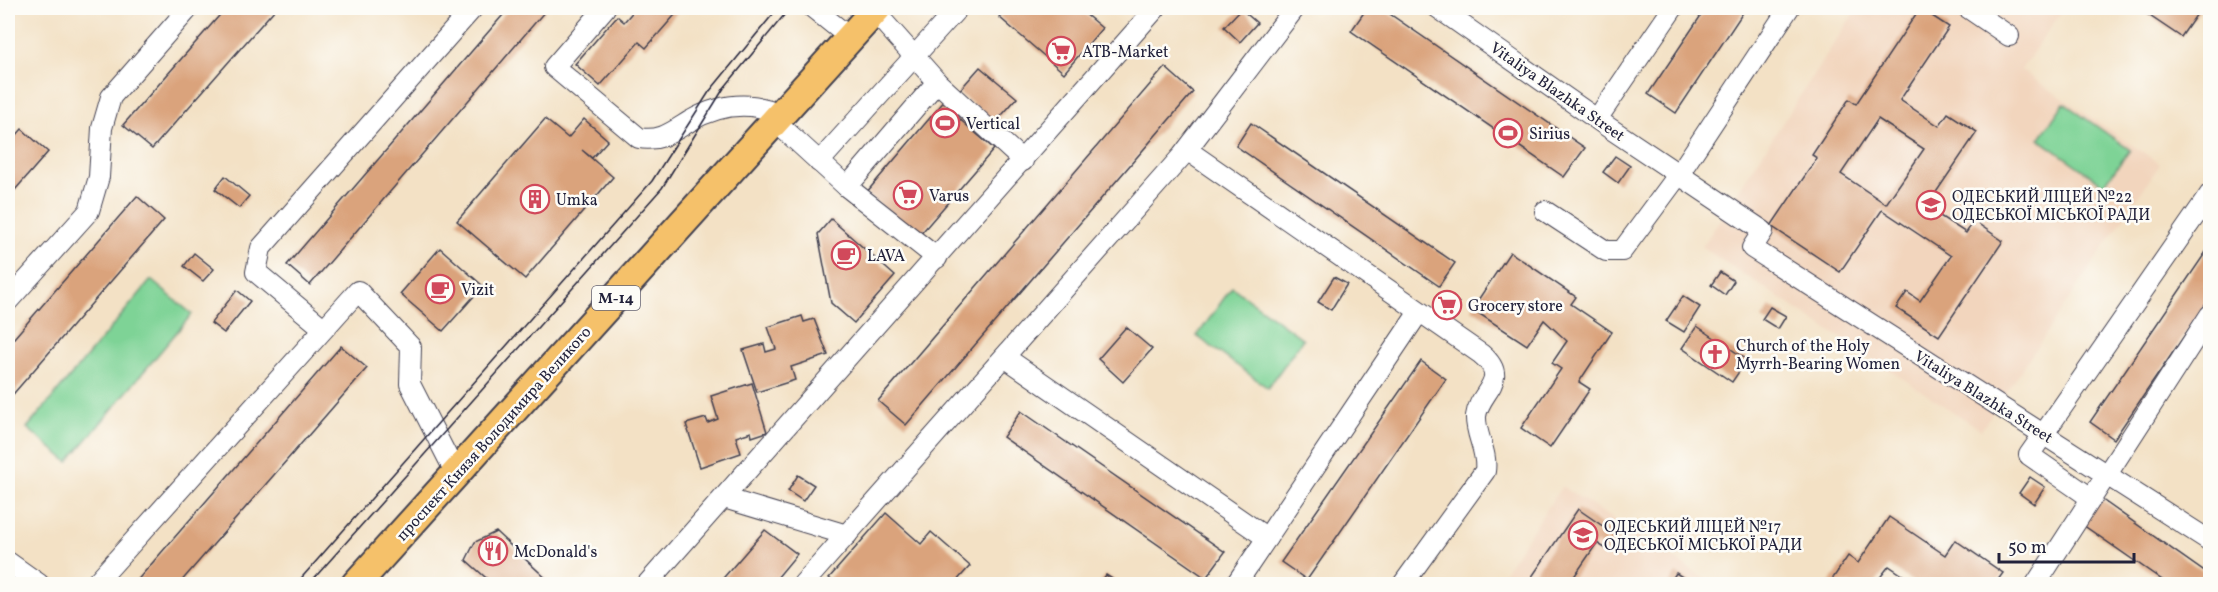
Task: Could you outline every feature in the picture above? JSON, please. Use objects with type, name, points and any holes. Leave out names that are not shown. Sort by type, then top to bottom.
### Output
[{"type":"highway","name":"проспект Князя Володимира Великого","points":[[356,585],[875,9]]},
{"type":"street","points":[[8,301],[89,211],[99,177],[102,128],[111,97],[189,8]]},
{"type":"street","points":[[323,328],[256,272],[261,248],[473,8]]},
{"type":"street","points":[[605,8],[554,67],[639,138],[651,140],[662,138],[693,120],[726,106],[766,107],[819,162],[847,187],[937,258]]},
{"type":"street","points":[[813,8],[849,38]]},
{"type":"street","points":[[819,162],[958,8]]},
{"type":"street","points":[[647,585],[1156,8]]},
{"type":"street","points":[[803,585],[1006,358],[1187,150],[1295,8]]},
{"type":"street","name":"Vitaliya Blazhka Street","points":[[1438,8],[1763,231],[1752,248],[2211,541]]},
{"type":"street","points":[[1597,119],[1673,8]]},
{"type":"street","points":[[1545,211],[1606,251],[1622,251],[1679,174],[1789,8]]},
{"type":"street","points":[[1968,8],[2009,36]]},
{"type":"street","points":[[875,9],[937,82],[1023,161]]},
{"type":"street","points":[[847,187],[937,82]]},
{"type":"street","points":[[1187,150],[1488,361],[1492,367],[1494,382],[1479,406],[1476,416],[1485,450],[1485,471],[1403,585]]},
{"type":"street","points":[[2091,498],[2029,455],[2211,194]]},
{"type":"street","points":[[95,585],[358,291],[411,347],[410,384],[456,474]]},
{"type":"street","points":[[1236,585],[1419,312]]},
{"type":"street","points":[[2036,585],[2211,315]]},
{"type":"street","points":[[1006,358],[1267,538]]},
{"type":"street","points":[[724,498],[847,535]]},
{"type":"street","points":[[8,562],[39,585]]},
{"type":"shaded area","name":"ОДЕСЬКИЙ ЛІЦЕЙ №22 ОДЕСЬКОЇ МІСЬКОЇ РАДИ","points":[[1857,8],[2064,8],[2021,70],[2160,164],[1981,430],[1702,247]]},
{"type":"shaded area","name":"ОДЕСЬКИЙ ЛІЦЕЙ №17 ОДЕСЬКОЇ МІСЬКОЇ РАДИ","points":[[1562,486],[1713,584],[1496,584]]},
{"type":"green space","points":[[2064,103],[2130,150],[2104,185],[2039,139]]},
{"type":"green space","points":[[151,280],[192,314],[68,462],[27,428]]},
{"type":"green space","points":[[1232,287],[1303,339],[1268,388],[1197,336]]},
{"type":"building","points":[[226,8],[276,8],[152,149],[123,125]]},
{"type":"building","points":[[509,8],[543,8],[546,10],[310,285],[287,265]]},
{"type":"building","points":[[636,8],[681,8],[646,48],[639,42],[600,86],[575,64],[617,16],[624,22]]},
{"type":"building","name":"ATB-Market","points":[[1007,8],[1078,8],[1102,28],[1064,73],[999,17]]},
{"type":"building","points":[[1367,8],[1381,8],[1585,148],[1564,177],[1351,31]]},
{"type":"building","points":[[1706,8],[1746,8],[1676,113],[1648,94]]},
{"type":"building","points":[[1920,8],[1949,27],[1900,100],[1939,126],[1948,113],[1977,132],[1926,207],[1966,233],[1974,221],[2003,241],[1939,336],[1896,308],[1907,292],[1920,301],[1951,256],[1882,210],[1840,272],[1771,226],[1817,158],[1812,155],[1849,99],[1856,104]],"holes":[[[1878,119],[1924,149],[1886,204],[1841,174]]]},
{"type":"building","points":[[2138,8],[2201,8],[2181,37]]},
{"type":"building","points":[[2201,8],[2210,8],[2210,14]]},
{"type":"building","points":[[1241,9],[1257,23],[1240,42],[1224,27]]},
{"type":"building","points":[[980,67],[1017,98],[995,123],[958,92]]},
{"type":"building","points":[[1165,67],[1193,92],[906,425],[878,401]]},
{"type":"building","points":[[946,99],[961,112],[957,117],[994,149],[918,237],[866,193]]},
{"type":"building","name":"Umka","points":[[545,119],[568,138],[584,119],[608,140],[592,158],[582,150],[613,177],[525,279],[457,221]]},
{"type":"building","points":[[1251,123],[1455,263],[1439,286],[1236,146]]},
{"type":"building","points":[[22,129],[48,152],[8,198],[8,145]]},
{"type":"building","points":[[1615,156],[1630,166],[1618,183],[1603,172]]},
{"type":"building","points":[[225,176],[249,196],[239,208],[215,189]]},
{"type":"building","points":[[137,196],[164,220],[8,400],[8,345]]},
{"type":"building","name":"LAVA","points":[[831,219],[895,276],[854,323],[831,303],[818,234]]},
{"type":"building","points":[[2210,246],[2210,298],[2114,439],[2090,422]]},
{"type":"building","points":[[440,248],[483,286],[443,331],[400,294]]},
{"type":"building","points":[[1510,252],[1576,297],[1571,304],[1612,332],[1579,382],[1590,389],[1550,448],[1521,428],[1561,369],[1552,363],[1567,341],[1544,320],[1527,345],[1472,309]]},
{"type":"building","points":[[194,253],[214,269],[203,281],[184,266]]},
{"type":"building","points":[[1720,272],[1734,281],[1725,295],[1711,285]]},
{"type":"building","points":[[1334,277],[1347,284],[1331,310],[1318,302]]},
{"type":"building","points":[[237,290],[250,301],[224,333],[211,323]]},
{"type":"building","name":"Grocery store","points":[[1444,293],[1459,303],[1450,317],[1435,306]]},
{"type":"building","points":[[1683,296],[1700,307],[1684,332],[1666,321]]},
{"type":"building","points":[[1770,307],[1786,316],[1778,329],[1762,319]]},
{"type":"building","points":[[802,316],[804,322],[814,319],[828,355],[791,367],[795,380],[757,392],[743,350],[764,344],[766,352],[776,349],[768,327]]},
{"type":"building","points":[[1697,326],[1747,360],[1732,382],[1682,348]]},
{"type":"building","points":[[1126,327],[1152,349],[1123,382],[1098,359]]},
{"type":"building","points":[[341,346],[367,368],[179,584],[134,584]]},
{"type":"building","points":[[1421,361],[1446,379],[1307,580],[1281,562]]},
{"type":"building","points":[[752,383],[767,432],[752,437],[751,432],[736,437],[741,453],[700,467],[686,424],[706,418],[708,423],[718,419],[711,396]]},
{"type":"building","points":[[1021,411],[1225,552],[1206,578],[1003,437]]},
{"type":"building","points":[[798,475],[814,485],[803,501],[788,491]]},
{"type":"building","points":[[2030,477],[2045,487],[2034,504],[2019,493]]},
{"type":"building","points":[[2101,499],[2210,576],[2210,584],[2168,584],[2083,525]]},
{"type":"building","points":[[1578,509],[1620,538],[1611,552],[1597,543],[1569,584],[1527,584]]},
{"type":"building","points":[[886,513],[921,544],[931,532],[970,566],[954,584],[836,584],[829,578]]},
{"type":"building","points":[[1889,517],[1945,555],[1955,540],[2003,573],[1995,584],[1916,584],[1889,566],[1875,584],[1829,584],[1848,556],[1858,563]]},
{"type":"building","points":[[765,530],[797,554],[772,584],[718,584]]},
{"type":"building","name":"McDonald's","points":[[496,532],[552,584],[493,584],[466,560],[475,542]]},
{"type":"building","points":[[1676,573],[1693,584],[1669,584]]},
{"type":"building","points":[[1106,575],[1120,584],[1099,584]]},
{"type":"tram line","points":[[296,584],[652,181],[709,92],[778,8]]},
{"type":"tram line","points":[[309,584],[662,188],[724,88],[790,8]]},
{"type":"place","name":"ATB-Market","points":[[1061,51]]},
{"type":"place","name":"Vertical","points":[[945,123]]},
{"type":"place","name":"Sirius","points":[[1508,133]]},
{"type":"place","name":"Varus","points":[[908,195]]},
{"type":"place","name":"Umka","points":[[535,199]]},
{"type":"place","name":"ОДЕСЬКИЙ ЛІЦЕЙ №22 ОДЕСЬКОЇ МІСЬКОЇ РАДИ","points":[[1931,205]]},
{"type":"place","name":"LAVA","points":[[846,255]]},
{"type":"place","name":"Vizit","points":[[440,289]]},
{"type":"place","name":"Grocery store","points":[[1447,305]]},
{"type":"place","name":"Church of the Holy Myrrh-Bearing Women","points":[[1715,354]]},
{"type":"place","name":"ОДЕСЬКИЙ ЛІЦЕЙ №17 ОДЕСЬКОЇ МІСЬКОЇ РАДИ","points":[[1583,535]]},
{"type":"place","name":"McDonald's","points":[[493,551]]}]
